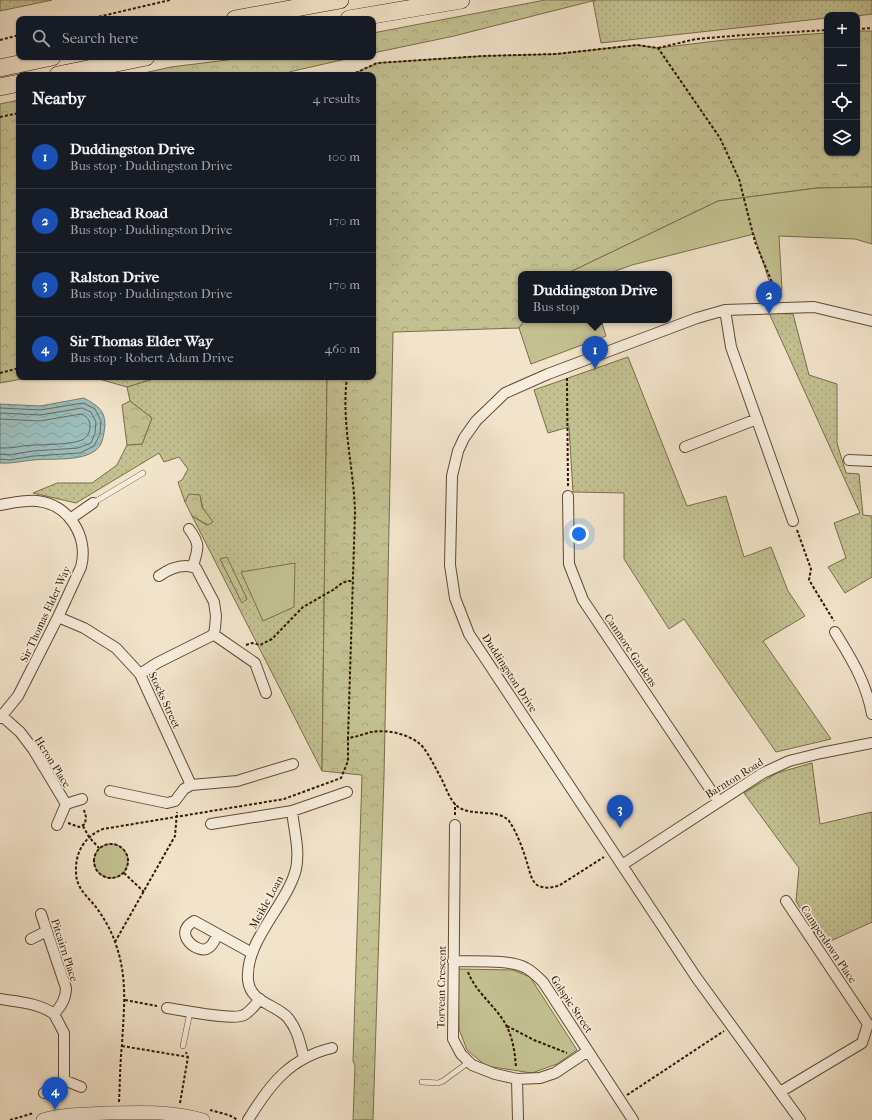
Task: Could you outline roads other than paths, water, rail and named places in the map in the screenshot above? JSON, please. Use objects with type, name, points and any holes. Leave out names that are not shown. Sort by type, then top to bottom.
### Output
[{"type":"highway","points":[[252,16],[340,0]]},
{"type":"highway","points":[[367,16],[461,0]]},
{"type":"highway","points":[[0,68],[38,60]]},
{"type":"highway","points":[[73,72],[131,60]]},
{"type":"highway","points":[[0,87],[16,84]]},
{"type":"street","name":"Duddingston Drive","points":[[800,1120],[696,977],[469,634],[455,598],[450,565],[452,476],[458,451],[464,438],[476,421],[505,393],[567,367],[697,318],[725,310],[814,307],[872,321]]},
{"type":"street","points":[[725,310],[731,347],[793,521]]},
{"type":"street","points":[[685,446],[757,419]]},
{"type":"street","points":[[849,460],[872,461]]},
{"type":"street","name":"Canmore Gardens","points":[[568,496],[569,564],[583,600],[718,801]]},
{"type":"street","name":"Sir Thomas Elder Way","points":[[0,505],[20,501],[39,501],[58,507],[78,530],[82,541],[83,560],[58,617],[18,696],[1,717]]},
{"type":"street","points":[[70,519],[92,503]]},
{"type":"street","points":[[189,529],[196,538],[198,545],[192,566]]},
{"type":"street","points":[[140,674],[157,663],[204,640],[213,634],[215,628],[216,616],[214,602],[196,568],[188,566],[172,568],[159,576]]},
{"type":"street","name":"Stocks Street","points":[[58,617],[101,637],[116,648],[140,674],[191,785]]},
{"type":"street","points":[[835,632],[857,668],[869,700],[872,714]]},
{"type":"street","points":[[213,634],[256,664],[266,693]]},
{"type":"street","name":"Heron Place","points":[[1,717],[20,732],[33,749],[66,804]]},
{"type":"street","name":"Barnton Road","points":[[622,865],[763,773],[789,761],[872,743]]},
{"type":"street","points":[[110,791],[167,803],[175,801],[184,789],[191,785],[237,781],[293,764]]},
{"type":"street","points":[[211,824],[292,811],[347,792]]},
{"type":"street","points":[[58,822],[66,804],[81,800]]},
{"type":"street","name":"Meikle Loan","points":[[292,811],[298,852],[296,870],[288,888],[252,953],[248,979],[254,994],[288,1018],[298,1034],[304,1058]]},
{"type":"street","name":"Torvean Crescent","points":[[454,824],[452,1039],[461,1054],[472,1065],[495,1074],[517,1079],[540,1078],[555,1073],[588,1051]]},
{"type":"street","name":"Camperdown Place","points":[[780,1092],[862,1043],[868,1024],[786,901]]},
{"type":"street","name":"Pitcairn Place","points":[[41,914],[66,988],[63,1002],[54,1014]]},
{"type":"street","points":[[31,939],[47,931]]},
{"type":"street","points":[[217,935],[252,953]]},
{"type":"street","name":"Golspie Street","points":[[453,961],[511,963],[524,967],[533,972],[542,982],[633,1120]]},
{"type":"street","points":[[0,999],[40,1007],[54,1014],[65,1039],[64,1080]]},
{"type":"street","points":[[167,1008],[238,1017],[244,1016],[260,999]]},
{"type":"street","points":[[248,1120],[261,1098],[289,1069],[304,1058],[318,1051],[332,1048]]},
{"type":"street","points":[[517,1079],[518,1120]]},
{"type":"street","points":[[64,1080],[81,1088]]},
{"type":"street","points":[[44,1093],[64,1080]]},
{"type":"street","points":[[42,1120],[68,1116],[119,1113],[163,1113],[203,1120]]},
{"type":"lane","points":[[92,503],[143,473]]},
{"type":"lane","points":[[183,1046],[190,1012]]},
{"type":"lane","points":[[422,1082],[438,1083],[443,1081],[469,1062]]},
{"type":"water","points":[[84,398],[102,411],[105,420],[103,439],[96,450],[90,454],[74,458],[0,463],[0,404],[40,406]]},
{"type":"place","name":"Braehead Road","points":[[769,314]]},
{"type":"place","name":"Duddingston Drive","points":[[595,369]]},
{"type":"place","name":"Ralston Drive","points":[[620,828]]},
{"type":"place","name":"Sir Thomas Elder Way","points":[[55,1110]]}]
